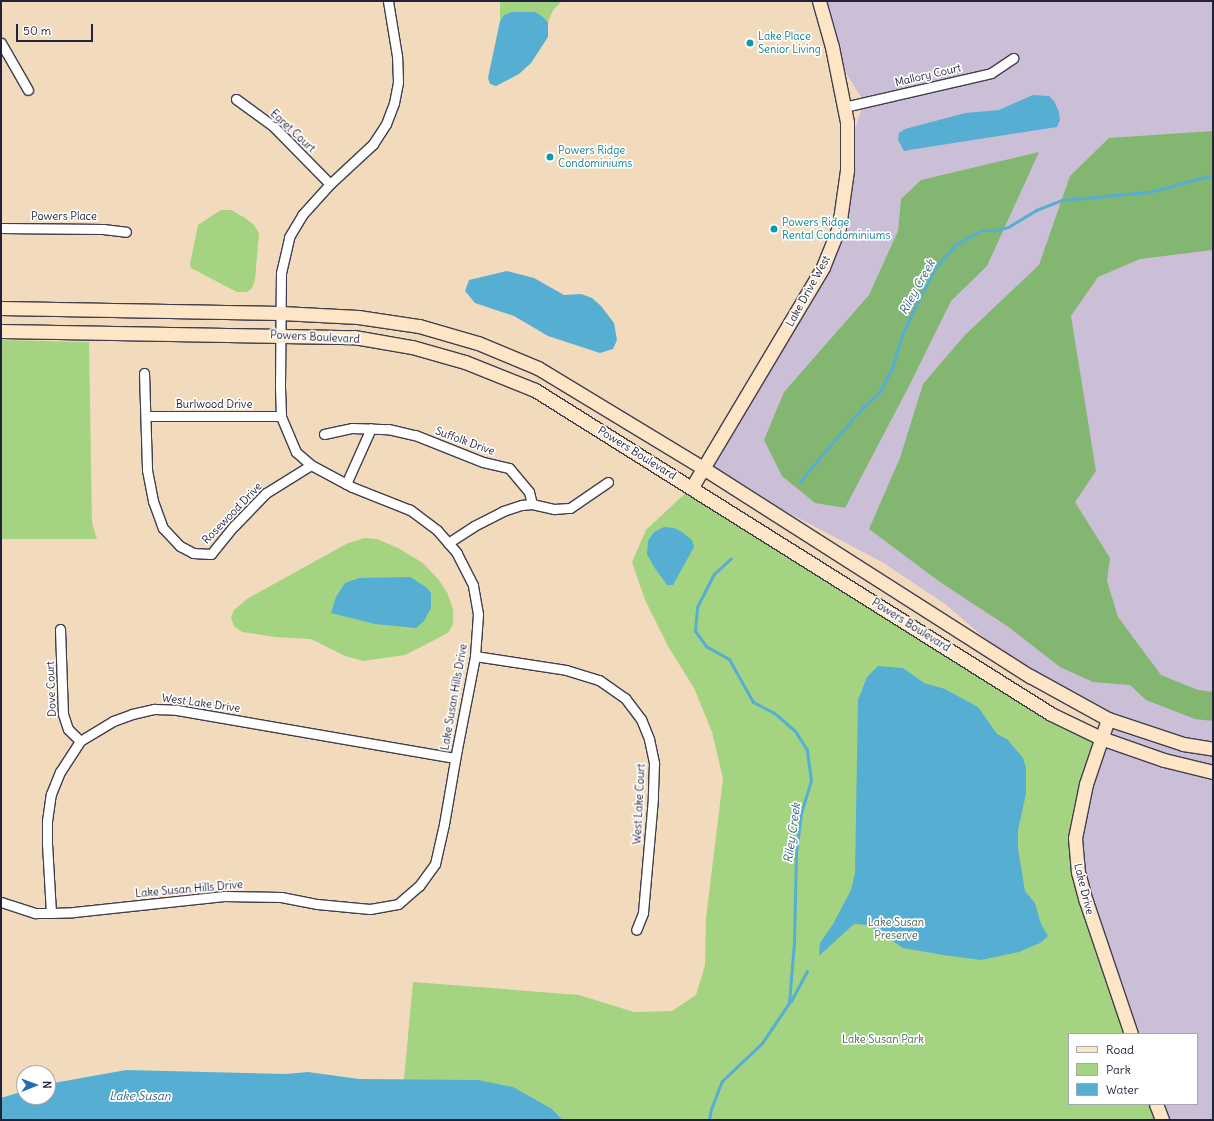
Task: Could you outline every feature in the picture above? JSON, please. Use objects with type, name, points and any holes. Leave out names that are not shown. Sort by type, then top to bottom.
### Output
[{"type":"main road","name":"Lake Drive West","points":[[692,487],[773,354],[823,266],[839,227],[847,170],[847,122],[832,47],[819,1]]},
{"type":"main road","name":"Powers Boulevard","points":[[1,308],[281,313],[358,316],[419,326],[478,343],[538,368],[703,468],[1030,676],[1108,719],[1182,744],[1213,749]]},
{"type":"main road","name":"Powers Boulevard","points":[[1,331],[354,337],[412,347],[465,362],[535,390],[692,487],[1051,714],[1102,738],[1164,760],[1213,772]]},
{"type":"main road","name":"Lake Drive","points":[[1108,719],[1086,784],[1075,838],[1077,865],[1086,901],[1131,1033]]},
{"type":"main road","points":[[1156,1105],[1162,1120]]},
{"type":"street","name":"Lake Susan Hills Drive","points":[[1,902],[35,912],[51,912],[224,896],[281,897],[317,904],[370,909],[398,904],[419,886],[435,864],[444,824],[475,656],[478,614],[474,584],[457,553],[437,530],[410,510],[346,484],[311,465],[296,452],[288,437],[281,416],[280,273],[289,237],[302,215],[330,184],[373,144],[386,124],[394,102],[398,82],[397,56],[388,1]]},
{"type":"street","points":[[1,43],[28,90]]},
{"type":"street","name":"Mallory Court","points":[[844,107],[991,73],[1013,58]]},
{"type":"street","name":"Egret Court","points":[[236,99],[273,126],[330,184]]},
{"type":"street","name":"Powers Place","points":[[1,228],[103,229],[126,232]]},
{"type":"street","name":"Rosewood Drive","points":[[144,373],[147,470],[153,501],[163,528],[180,546],[193,553],[211,554],[234,526],[266,493],[311,465]]},
{"type":"street","name":"Burlwood Drive","points":[[146,416],[281,416]]},
{"type":"street","name":"Suffolk Drive","points":[[324,434],[352,428],[371,428],[388,429],[415,435],[483,462],[509,468],[529,492],[532,504]]},
{"type":"street","points":[[346,484],[371,428]]},
{"type":"street","points":[[448,543],[474,526],[503,511],[522,505],[532,504],[554,509],[570,508],[608,482]]},
{"type":"street","name":"Dove Court","points":[[60,630],[64,722],[68,729],[80,742]]},
{"type":"street","name":"West Lake Court","points":[[475,656],[566,670],[599,680],[625,698],[640,719],[649,739],[654,763],[653,798],[643,913],[636,930]]},
{"type":"street","name":"West Lake Drive","points":[[51,912],[47,821],[51,794],[60,772],[80,742],[113,721],[132,714],[154,709],[177,710],[455,758]]},
{"type":"shaded area","points":[[816,1],[1213,1],[1213,1120],[1162,1120],[1157,1105],[1198,1105],[1198,1033],[1132,1033],[1082,888],[1082,801],[1108,719],[1024,672],[945,604],[882,562],[703,468],[807,294],[842,207],[847,152],[864,102],[834,54]]},
{"type":"green space","points":[[500,1],[562,1],[553,10],[548,22],[543,17],[504,15],[500,21]]},
{"type":"green space","points":[[1213,131],[1213,250],[1140,259],[1098,277],[1071,316],[1096,471],[1075,502],[1110,558],[1107,581],[1118,617],[1161,675],[1198,690],[1213,692],[1213,721],[1195,719],[1146,700],[1130,685],[1093,682],[1060,667],[1010,628],[940,582],[869,529],[900,458],[923,384],[965,335],[1039,265],[1070,176],[1109,138]]},
{"type":"green space","points":[[1039,152],[987,266],[951,301],[909,386],[845,508],[815,503],[782,476],[764,440],[784,392],[869,295],[898,231],[901,199],[921,180]]},
{"type":"green space","points":[[221,210],[231,210],[245,218],[254,225],[259,233],[255,280],[252,288],[247,292],[237,292],[191,268],[190,264],[198,225]]},
{"type":"green space","points":[[1,340],[89,342],[92,523],[97,539],[1,539]]},
{"type":"green space","name":"Lake Susan Preserve","points":[[692,487],[1101,738],[1075,838],[1131,1033],[1068,1033],[1068,1105],[1156,1105],[1162,1120],[563,1120],[552,1109],[404,1079],[413,982],[579,995],[634,1012],[672,1011],[696,995],[705,965],[706,918],[723,779],[712,732],[694,688],[669,648],[645,600],[632,562],[646,530]]},
{"type":"green space","points":[[365,538],[377,539],[398,548],[423,563],[438,579],[447,592],[453,609],[453,624],[448,633],[405,655],[363,661],[345,656],[311,639],[275,637],[242,632],[234,626],[231,618],[234,610],[247,599],[348,543]]},
{"type":"water","points":[[512,12],[535,12],[543,17],[548,22],[548,37],[531,63],[519,74],[496,86],[490,84],[488,78],[500,21],[504,15]]},
{"type":"water","points":[[1033,95],[1049,96],[1054,101],[1059,112],[1060,120],[1057,127],[904,151],[898,140],[899,133],[905,129],[965,113],[999,110]]},
{"type":"water","points":[[507,271],[534,278],[564,295],[581,294],[592,298],[601,306],[614,323],[617,340],[613,349],[600,353],[548,336],[514,316],[475,303],[465,291],[469,280]]},
{"type":"water","points":[[664,527],[674,528],[682,532],[692,540],[694,547],[673,585],[667,585],[647,554],[648,541],[654,532]]},
{"type":"water","points":[[410,577],[426,587],[431,593],[431,608],[424,621],[416,628],[375,624],[331,613],[336,597],[345,583],[359,578]]},
{"type":"water","points":[[878,666],[903,668],[924,683],[945,689],[978,707],[997,734],[1007,739],[1023,758],[1026,768],[1026,794],[1018,830],[1018,849],[1025,891],[1035,903],[1041,924],[1048,936],[1040,943],[1019,952],[981,960],[903,948],[868,925],[854,924],[819,956],[820,943],[833,924],[851,890],[855,873],[858,700],[867,677]]},
{"type":"water","name":"Lake Susan","points":[[126,1070],[285,1074],[308,1072],[359,1079],[478,1080],[513,1087],[552,1109],[563,1120],[1,1120],[1,1098],[16,1093],[16,1105],[56,1105],[56,1083]]},
{"type":"waterway","name":"Riley Creek","points":[[800,481],[863,407],[879,393],[892,368],[903,333],[919,298],[937,266],[955,245],[982,230],[997,230],[1008,227],[1036,210],[1062,200],[1149,192],[1213,175]]},
{"type":"waterway","name":"Riley Creek","points":[[709,1120],[711,1109],[722,1081],[762,1043],[789,1003],[794,942],[796,853],[801,813],[811,780],[807,750],[795,731],[774,713],[753,702],[729,659],[706,646],[695,631],[697,607],[714,574],[731,558]]},
{"type":"waterway","points":[[791,1001],[807,971]]},
{"type":"place","name":"Lake Place Senior Living","points":[[750,43]]},
{"type":"place","name":"Powers Ridge Condominiums","points":[[550,157]]},
{"type":"place","name":"Powers Ridge Rental Condominiums","points":[[774,229]]},
{"type":"park label","name":"Lake Susan Park","points":[[883,1039]]}]
